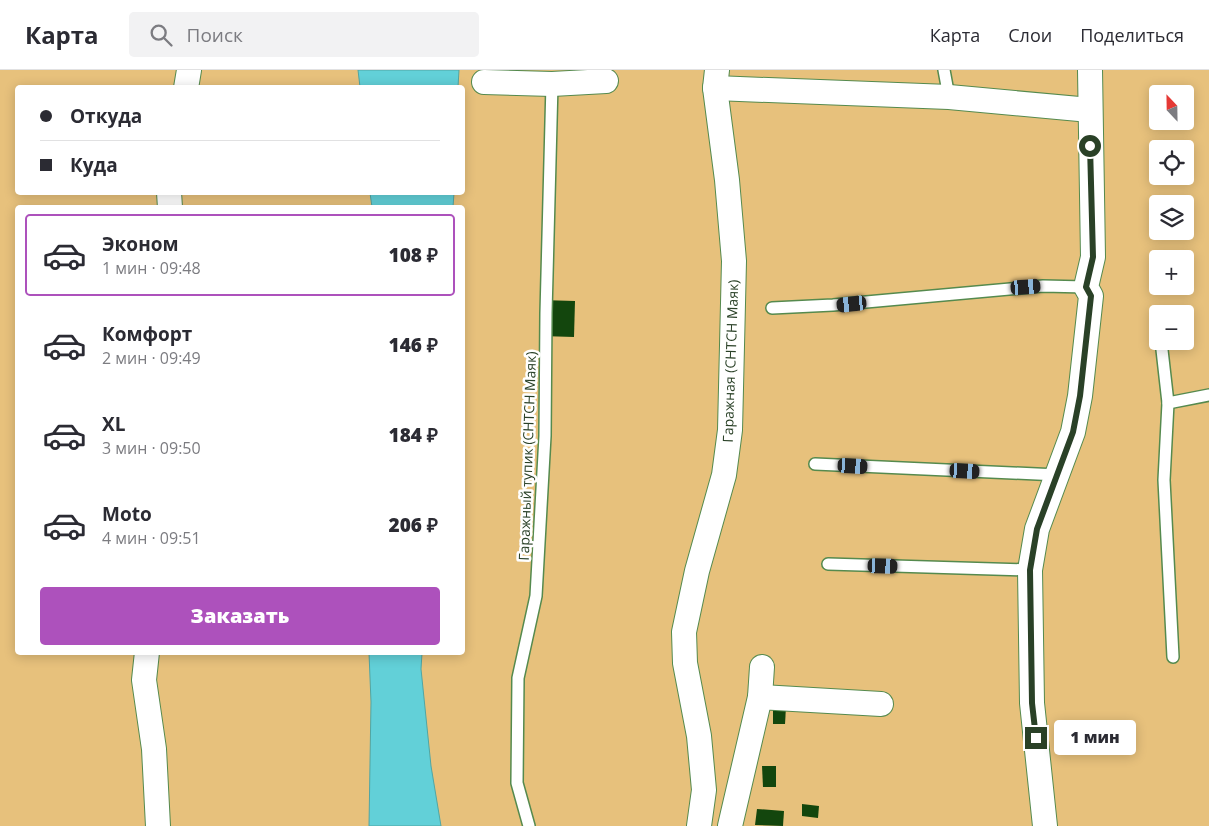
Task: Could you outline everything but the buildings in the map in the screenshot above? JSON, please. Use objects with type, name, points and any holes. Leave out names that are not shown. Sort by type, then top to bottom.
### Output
[{"type":"street","points":[[186,85],[189,70]]},
{"type":"street","points":[[1045,826],[1032,703],[1030,570],[1037,529],[1073,432],[1080,396],[1091,296],[1086,287],[1093,257],[1090,70]]},
{"type":"street","points":[[716,79],[1090,110]]},
{"type":"street","name":"Гаражная (СНТСН Маяк)","points":[[699,826],[704,790],[699,736],[685,663],[684,632],[697,571],[724,475],[730,430],[734,260],[716,79]]},
{"type":"street","points":[[484,82],[552,84],[606,81]]},
{"type":"street","points":[[147,655],[144,680],[154,749],[158,826]]},
{"type":"street","points":[[730,826],[760,697],[762,667]]},
{"type":"street","points":[[760,697],[881,704]]},
{"type":"lane","points":[[944,70],[949,97]]},
{"type":"lane","name":"Гаражный тупик (СНТСН Маяк)","points":[[529,826],[517,783],[518,678],[536,596],[545,436],[552,84]]},
{"type":"lane","points":[[772,308],[833,306],[1043,286],[1086,287]]},
{"type":"lane","points":[[1162,350],[1168,403],[1164,480],[1173,657]]},
{"type":"lane","points":[[1168,403],[1209,395]]},
{"type":"lane","points":[[815,464],[1058,475]]},
{"type":"lane","points":[[828,564],[1030,570]]},
{"type":"shaded area","points":[[0,70],[1209,70],[1209,826],[0,826]]},
{"type":"water","points":[[358,70],[459,70],[458,85],[360,85]]},
{"type":"water","points":[[370,195],[454,195],[453,205],[372,205]]},
{"type":"water","points":[[369,655],[422,655],[421,669],[431,766],[441,826],[369,826],[371,702]]},
{"type":"route","points":[[1036,738],[1032,703],[1030,570],[1037,529],[1073,432],[1080,396],[1091,296],[1086,287],[1093,257],[1090,146]]}]
